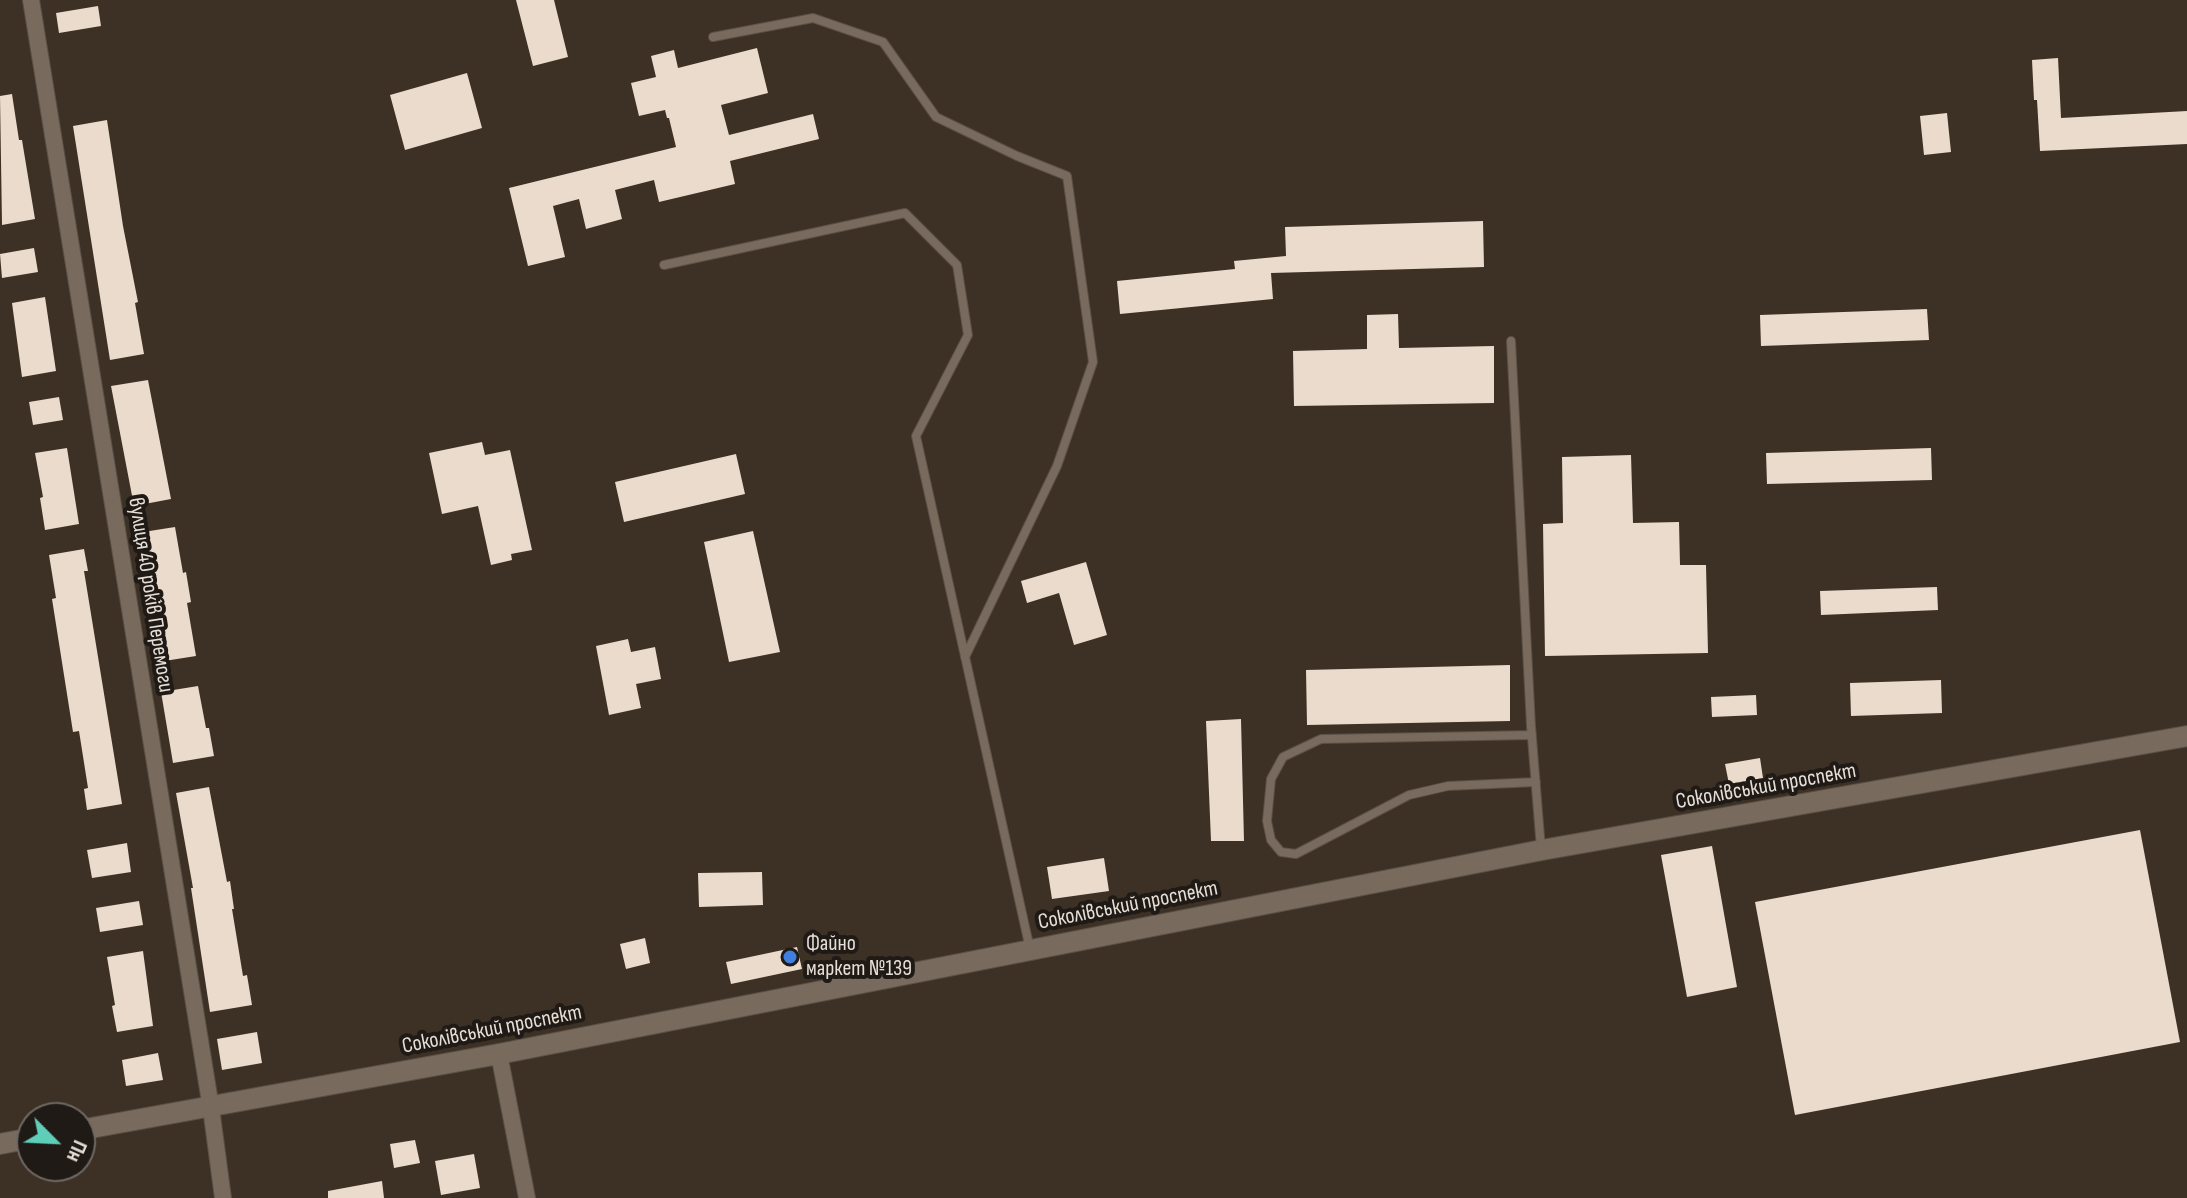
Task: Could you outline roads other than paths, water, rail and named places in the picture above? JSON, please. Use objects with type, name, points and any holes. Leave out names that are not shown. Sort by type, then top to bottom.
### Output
[{"type":"street","name":"вулиця 40 років Перемоги","points":[[31,0],[223,1198]]},
{"type":"street","name":"Соколівський проспект","points":[[96,1127],[499,1054],[1542,850],[2187,736]]},
{"type":"street","points":[[499,1054],[527,1198]]},
{"type":"lane","points":[[713,37],[813,18],[883,42],[936,117],[1067,176],[1093,362],[1057,466],[965,658]]},
{"type":"lane","points":[[664,265],[905,213],[957,265],[968,335],[916,436],[1030,950]]},
{"type":"lane","points":[[1511,341],[1532,735],[1542,850]]},
{"type":"lane","points":[[1532,735],[1321,739],[1283,757],[1271,779],[1267,821],[1271,840],[1281,852],[1296,854],[1409,795],[1448,786],[1536,782]]},
{"type":"place","name":"Файно маркет №139","points":[[790,957]]}]
